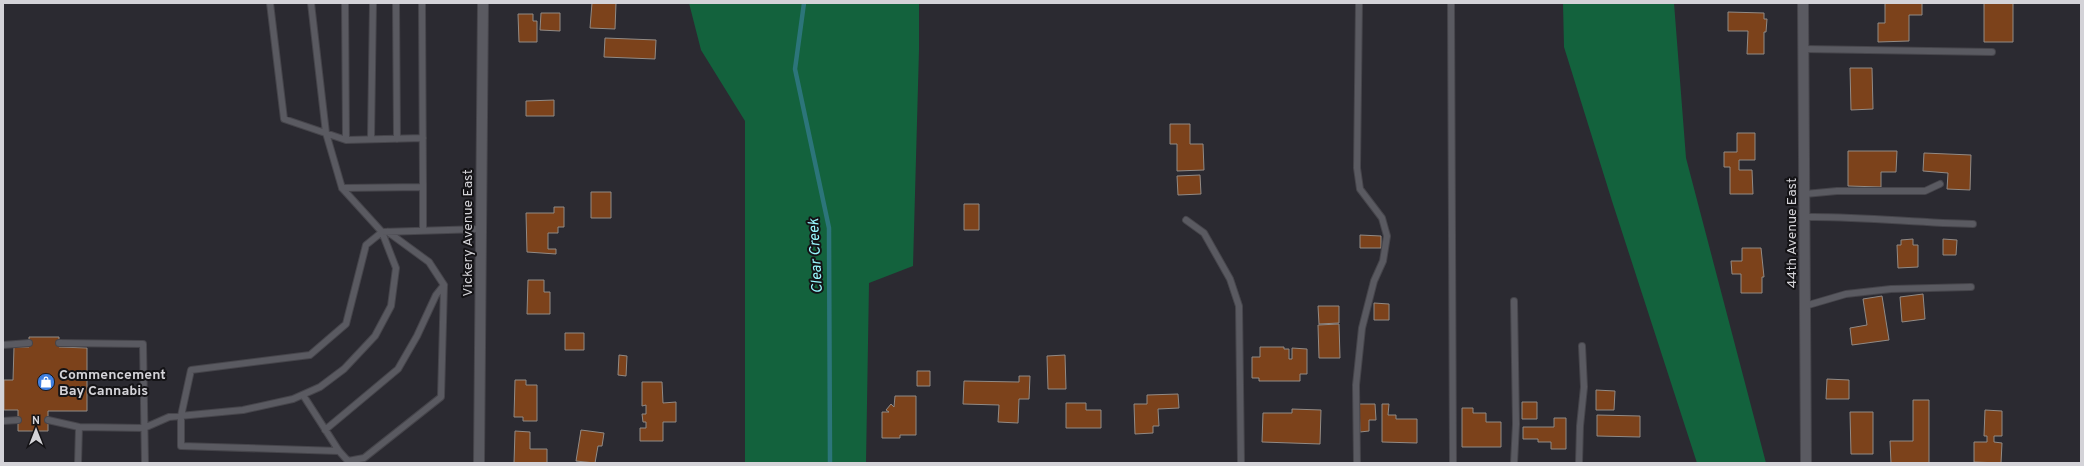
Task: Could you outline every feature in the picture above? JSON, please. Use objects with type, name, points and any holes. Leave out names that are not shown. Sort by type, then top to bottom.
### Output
[{"type":"street","name":"Vickery Avenue East","points":[[479,463],[483,3]]},
{"type":"street","name":"44th Avenue East","points":[[1803,3],[1806,463]]},
{"type":"lane","points":[[270,3],[284,119],[346,140],[423,138]]},
{"type":"lane","points":[[303,395],[339,451],[348,461],[364,458],[441,397],[444,285],[429,262],[385,232],[342,188],[326,133],[311,3]]},
{"type":"lane","points":[[345,3],[346,140]]},
{"type":"lane","points":[[371,139],[372,3]]},
{"type":"lane","points":[[396,3],[398,139]]},
{"type":"lane","points":[[422,3],[423,230]]},
{"type":"lane","points":[[1357,463],[1356,385],[1362,328],[1374,281],[1383,261],[1387,236],[1382,218],[1360,189],[1357,168],[1359,3]]},
{"type":"lane","points":[[1451,3],[1453,463]]},
{"type":"lane","points":[[1804,48],[1992,52]]},
{"type":"lane","points":[[1805,194],[1837,190],[1926,191],[1940,184]]},
{"type":"lane","points":[[342,188],[423,187]]},
{"type":"lane","points":[[1805,217],[1973,224]]},
{"type":"lane","points":[[1186,220],[1204,233],[1230,279],[1238,306],[1241,463]]},
{"type":"lane","points":[[339,451],[180,446],[181,416],[191,370],[310,354],[346,324],[366,244],[385,232],[481,229]]},
{"type":"lane","points":[[48,420],[80,427],[144,428],[169,418],[243,410],[293,399],[320,388],[344,369],[375,336],[391,306],[396,268],[385,232]]},
{"type":"lane","points":[[325,430],[398,369],[417,336],[436,295],[444,285]]},
{"type":"lane","points":[[1805,306],[1846,294],[1892,289],[1971,287]]},
{"type":"lane","points":[[1514,301],[1516,424],[1514,463]]},
{"type":"lane","points":[[3,344],[29,343]]},
{"type":"lane","points":[[59,343],[142,344],[145,463]]},
{"type":"lane","points":[[1580,463],[1580,426],[1584,388],[1582,346]]},
{"type":"lane","points":[[3,421],[18,420]]},
{"type":"lane","points":[[78,463],[80,427]]},
{"type":"green space","points":[[689,3],[919,3],[913,266],[869,283],[866,463],[745,463],[745,121],[701,50]]},
{"type":"green space","points":[[1563,3],[1674,3],[1686,158],[1766,463],[1697,463],[1564,47]]},
{"type":"building","points":[[592,3],[616,3],[615,29],[590,28]]},
{"type":"building","points":[[1885,3],[1922,3],[1922,15],[1909,15],[1909,41],[1878,42],[1878,23],[1885,23]]},
{"type":"building","points":[[1984,3],[2013,3],[2013,42],[1984,42]]},
{"type":"building","points":[[1728,12],[1764,13],[1764,19],[1767,19],[1766,32],[1764,32],[1764,54],[1747,54],[1748,31],[1728,31]]},
{"type":"building","points":[[541,13],[560,13],[560,31],[540,30]]},
{"type":"building","points":[[518,14],[533,14],[533,21],[537,21],[537,42],[519,42]]},
{"type":"building","points":[[605,38],[656,40],[655,59],[604,57]]},
{"type":"building","points":[[1850,68],[1872,68],[1873,109],[1851,110]]},
{"type":"building","points":[[554,100],[554,116],[526,116],[526,101]]},
{"type":"building","points":[[1170,124],[1190,124],[1190,144],[1203,144],[1204,170],[1177,171],[1177,144],[1170,144]]},
{"type":"building","points":[[1737,133],[1755,133],[1755,160],[1739,160],[1739,170],[1752,170],[1753,194],[1730,194],[1730,167],[1724,167],[1724,152],[1737,152]]},
{"type":"building","points":[[1848,151],[1897,151],[1896,172],[1881,172],[1881,187],[1848,186]]},
{"type":"building","points":[[1924,153],[1971,155],[1970,190],[1947,189],[1948,173],[1923,171]]},
{"type":"building","points":[[1200,175],[1201,194],[1178,195],[1177,176]]},
{"type":"building","points":[[591,192],[611,192],[611,218],[591,218]]},
{"type":"building","points":[[964,204],[979,204],[979,230],[964,230]]},
{"type":"building","points":[[554,207],[564,207],[564,227],[558,227],[558,233],[548,233],[548,249],[556,249],[556,254],[527,252],[526,213],[554,213]]},
{"type":"building","points":[[1360,235],[1381,236],[1381,248],[1360,248]]},
{"type":"building","points":[[1913,239],[1913,245],[1918,245],[1918,267],[1898,268],[1897,245],[1901,245],[1901,240]]},
{"type":"building","points":[[1943,239],[1957,240],[1956,255],[1943,255]]},
{"type":"building","points":[[1742,248],[1761,248],[1764,277],[1762,277],[1762,293],[1741,293],[1741,274],[1732,274],[1731,261],[1742,261]]},
{"type":"building","points":[[528,280],[544,280],[544,292],[550,292],[550,314],[527,314]]},
{"type":"building","points":[[1923,294],[1925,319],[1902,322],[1900,297]]},
{"type":"building","points":[[1882,296],[1889,340],[1852,345],[1850,328],[1867,325],[1863,299]]},
{"type":"building","points":[[1374,303],[1389,304],[1389,320],[1374,320]]},
{"type":"building","points":[[1318,306],[1339,306],[1339,323],[1319,324]]},
{"type":"building","points":[[1339,324],[1340,358],[1319,358],[1318,325]]},
{"type":"building","points":[[565,333],[584,333],[584,350],[565,350]]},
{"type":"building","points":[[29,337],[59,337],[59,347],[87,348],[87,411],[48,411],[48,431],[18,431],[18,410],[4,410],[4,380],[13,380],[14,347],[29,347]]},
{"type":"building","points":[[1260,347],[1284,347],[1284,349],[1289,349],[1289,359],[1292,359],[1292,348],[1307,349],[1307,374],[1300,374],[1300,381],[1259,381],[1259,378],[1252,378],[1252,357],[1260,357]]},
{"type":"building","points":[[619,355],[627,356],[626,376],[618,375]]},
{"type":"building","points":[[1065,355],[1066,389],[1048,389],[1047,356]]},
{"type":"building","points":[[917,371],[930,371],[930,386],[917,386]]},
{"type":"building","points":[[1019,376],[1030,376],[1029,399],[1019,399],[1018,423],[998,422],[999,405],[963,404],[964,381],[1019,382]]},
{"type":"building","points":[[1827,379],[1849,380],[1849,399],[1826,399]]},
{"type":"building","points":[[515,380],[526,380],[526,385],[537,385],[537,421],[523,421],[523,417],[514,417]]},
{"type":"building","points":[[642,382],[662,382],[663,403],[676,402],[676,422],[663,422],[663,441],[640,441],[640,428],[646,428],[646,422],[643,422],[642,414],[646,414],[646,405],[642,406]]},
{"type":"building","points":[[1596,390],[1615,391],[1614,410],[1596,410]]},
{"type":"building","points":[[1178,394],[1179,408],[1158,409],[1159,426],[1153,426],[1153,433],[1135,434],[1134,404],[1147,404],[1147,395]]},
{"type":"building","points":[[895,396],[916,396],[916,435],[900,435],[900,438],[882,438],[882,412],[889,412],[886,410],[891,404],[894,407]]},
{"type":"building","points":[[1913,400],[1929,400],[1929,463],[1891,463],[1890,441],[1913,441]]},
{"type":"building","points":[[1522,402],[1537,402],[1537,419],[1522,419]]},
{"type":"building","points":[[1066,403],[1086,403],[1086,410],[1101,410],[1101,428],[1066,428]]},
{"type":"building","points":[[1359,404],[1375,404],[1376,420],[1369,420],[1369,431],[1360,432]]},
{"type":"building","points":[[1382,404],[1389,404],[1388,415],[1396,415],[1396,419],[1417,419],[1417,443],[1382,442]]},
{"type":"building","points":[[1462,408],[1473,408],[1473,413],[1486,413],[1486,422],[1501,422],[1501,447],[1462,447]]},
{"type":"building","points":[[1292,409],[1321,410],[1320,444],[1262,442],[1263,413],[1292,413]]},
{"type":"building","points":[[1985,410],[2002,411],[2002,436],[1994,436],[1994,442],[2002,443],[2001,463],[1974,462],[1974,442],[1987,442],[1987,436],[1984,436]]},
{"type":"building","points":[[1850,412],[1873,412],[1873,454],[1851,454]]},
{"type":"building","points":[[1597,415],[1640,416],[1640,437],[1597,436]]},
{"type":"building","points":[[1554,418],[1566,418],[1566,449],[1551,449],[1551,442],[1538,442],[1538,439],[1523,439],[1523,427],[1554,427]]},
{"type":"building","points":[[581,430],[604,433],[602,446],[598,446],[595,463],[576,461]]},
{"type":"building","points":[[515,431],[530,432],[530,449],[547,449],[547,463],[514,463]]},
{"type":"waterway","name":"Clear Creek","points":[[804,3],[795,69],[829,228],[830,463]]},
{"type":"place","name":"Commencement Bay Cannabis","points":[[46,382]]}]
